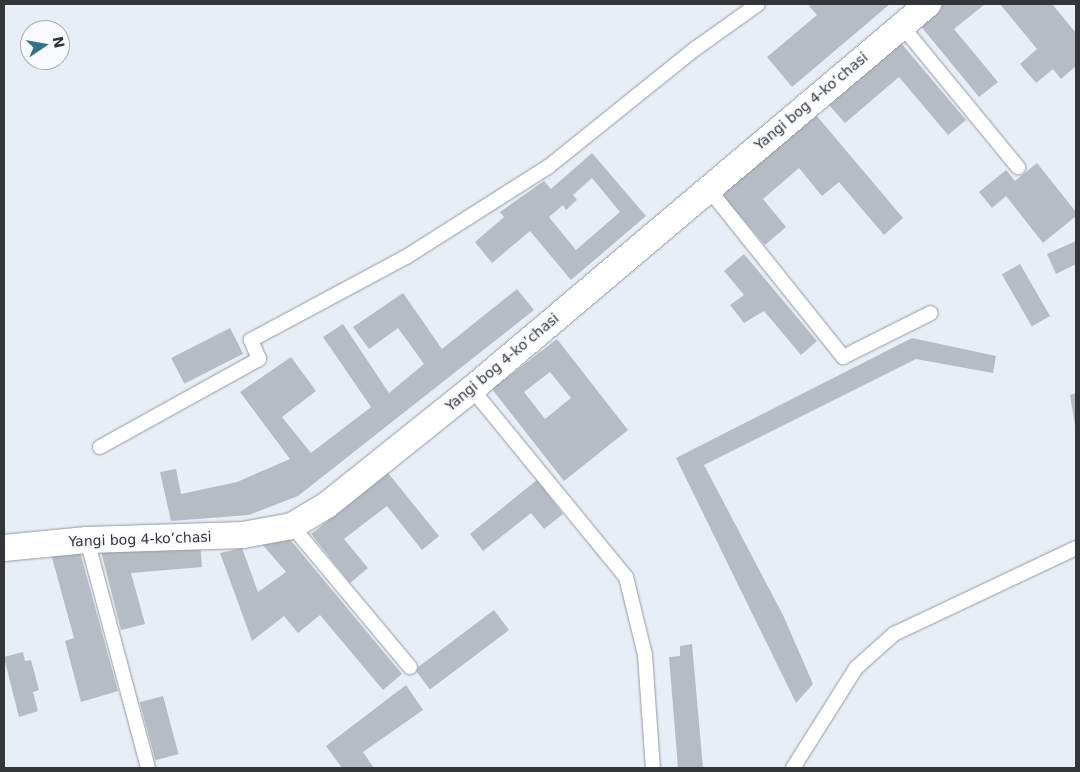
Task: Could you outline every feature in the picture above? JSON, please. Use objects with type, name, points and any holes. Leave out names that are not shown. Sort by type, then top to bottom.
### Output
[{"type":"street","name":"Yangi bog 4-koʼchasi","points":[[4,548],[87,540],[243,535],[292,526],[327,505],[472,389],[707,187],[928,4]]},
{"type":"lane","points":[[100,447],[259,359],[251,340],[406,257],[548,167],[695,49],[758,4]]},
{"type":"lane","points":[[902,26],[1018,168]]},
{"type":"lane","points":[[707,187],[843,357],[931,313]]},
{"type":"lane","points":[[472,389],[626,577],[645,655],[653,768]]},
{"type":"lane","points":[[292,526],[410,667]]},
{"type":"lane","points":[[87,540],[148,768]]},
{"type":"lane","points":[[793,768],[856,668],[894,634],[1076,548]]},
{"type":"building","points":[[812,4],[890,4],[792,87],[767,57],[817,15],[809,6]]},
{"type":"building","points":[[944,4],[985,4],[954,29],[998,82],[979,97],[919,24]]},
{"type":"building","points":[[1000,4],[1052,4],[1076,33],[1076,66],[1061,79],[1053,69],[1036,83],[1020,64],[1037,49]]},
{"type":"building","points":[[901,43],[966,120],[948,135],[899,77],[845,123],[829,105]]},
{"type":"building","points":[[816,115],[903,218],[884,235],[839,182],[822,196],[799,168],[763,199],[786,227],[765,245],[722,195]]},
{"type":"building","points":[[592,153],[646,216],[571,280],[530,231],[492,263],[475,242],[504,217],[500,212],[544,181],[551,189]],"holes":[[[592,178],[620,212],[576,250],[549,217],[563,205],[566,210],[577,200],[573,195]]]},
{"type":"building","points":[[1037,163],[1076,212],[1076,216],[1043,243],[1006,196],[992,208],[979,192],[1006,170],[1015,181]]},
{"type":"building","points":[[1076,241],[1076,264],[1056,274],[1047,254]]},
{"type":"building","points":[[744,254],[817,341],[801,355],[764,311],[744,323],[730,305],[744,295],[724,271]]},
{"type":"building","points":[[1020,264],[1050,316],[1032,326],[1002,275]]},
{"type":"building","points":[[517,289],[534,310],[298,496],[249,515],[171,521],[160,472],[176,469],[181,494],[237,482],[290,459],[240,392],[291,357],[316,391],[282,417],[311,453],[371,407],[323,337],[343,324],[389,393],[424,364],[398,328],[369,349],[353,327],[403,293],[442,349]]},
{"type":"building","points":[[230,328],[243,354],[184,384],[171,358]]},
{"type":"building","points":[[912,338],[996,356],[993,373],[916,359],[704,465],[783,615],[813,684],[796,703],[676,458]]},
{"type":"building","points":[[557,339],[628,430],[564,481],[492,389]],"holes":[[[550,372],[571,398],[545,419],[524,392]]]},
{"type":"building","points":[[1076,393],[1076,425],[1075,425],[1070,395]]},
{"type":"building","points":[[388,473],[439,536],[422,550],[387,506],[344,539],[368,568],[350,583],[311,534]]},
{"type":"building","points":[[537,480],[563,514],[544,529],[531,513],[483,551],[470,534]]},
{"type":"building","points":[[288,537],[402,674],[383,690],[320,615],[298,633],[284,616],[252,641],[220,553],[242,548],[258,592],[286,572],[262,544]]},
{"type":"building","points":[[200,542],[202,567],[131,573],[145,624],[121,630],[101,551]]},
{"type":"building","points":[[80,552],[118,691],[81,702],[65,641],[74,638],[51,554]]},
{"type":"building","points":[[494,610],[509,630],[430,690],[415,670]]},
{"type":"building","points":[[692,644],[703,768],[678,768],[669,657],[680,656],[680,646]]},
{"type":"building","points":[[23,652],[25,661],[31,660],[39,690],[33,692],[38,711],[19,717],[4,657]]},
{"type":"building","points":[[406,685],[423,710],[363,752],[374,768],[342,768],[326,746]]},
{"type":"building","points":[[163,696],[179,754],[155,760],[140,702]]}]
